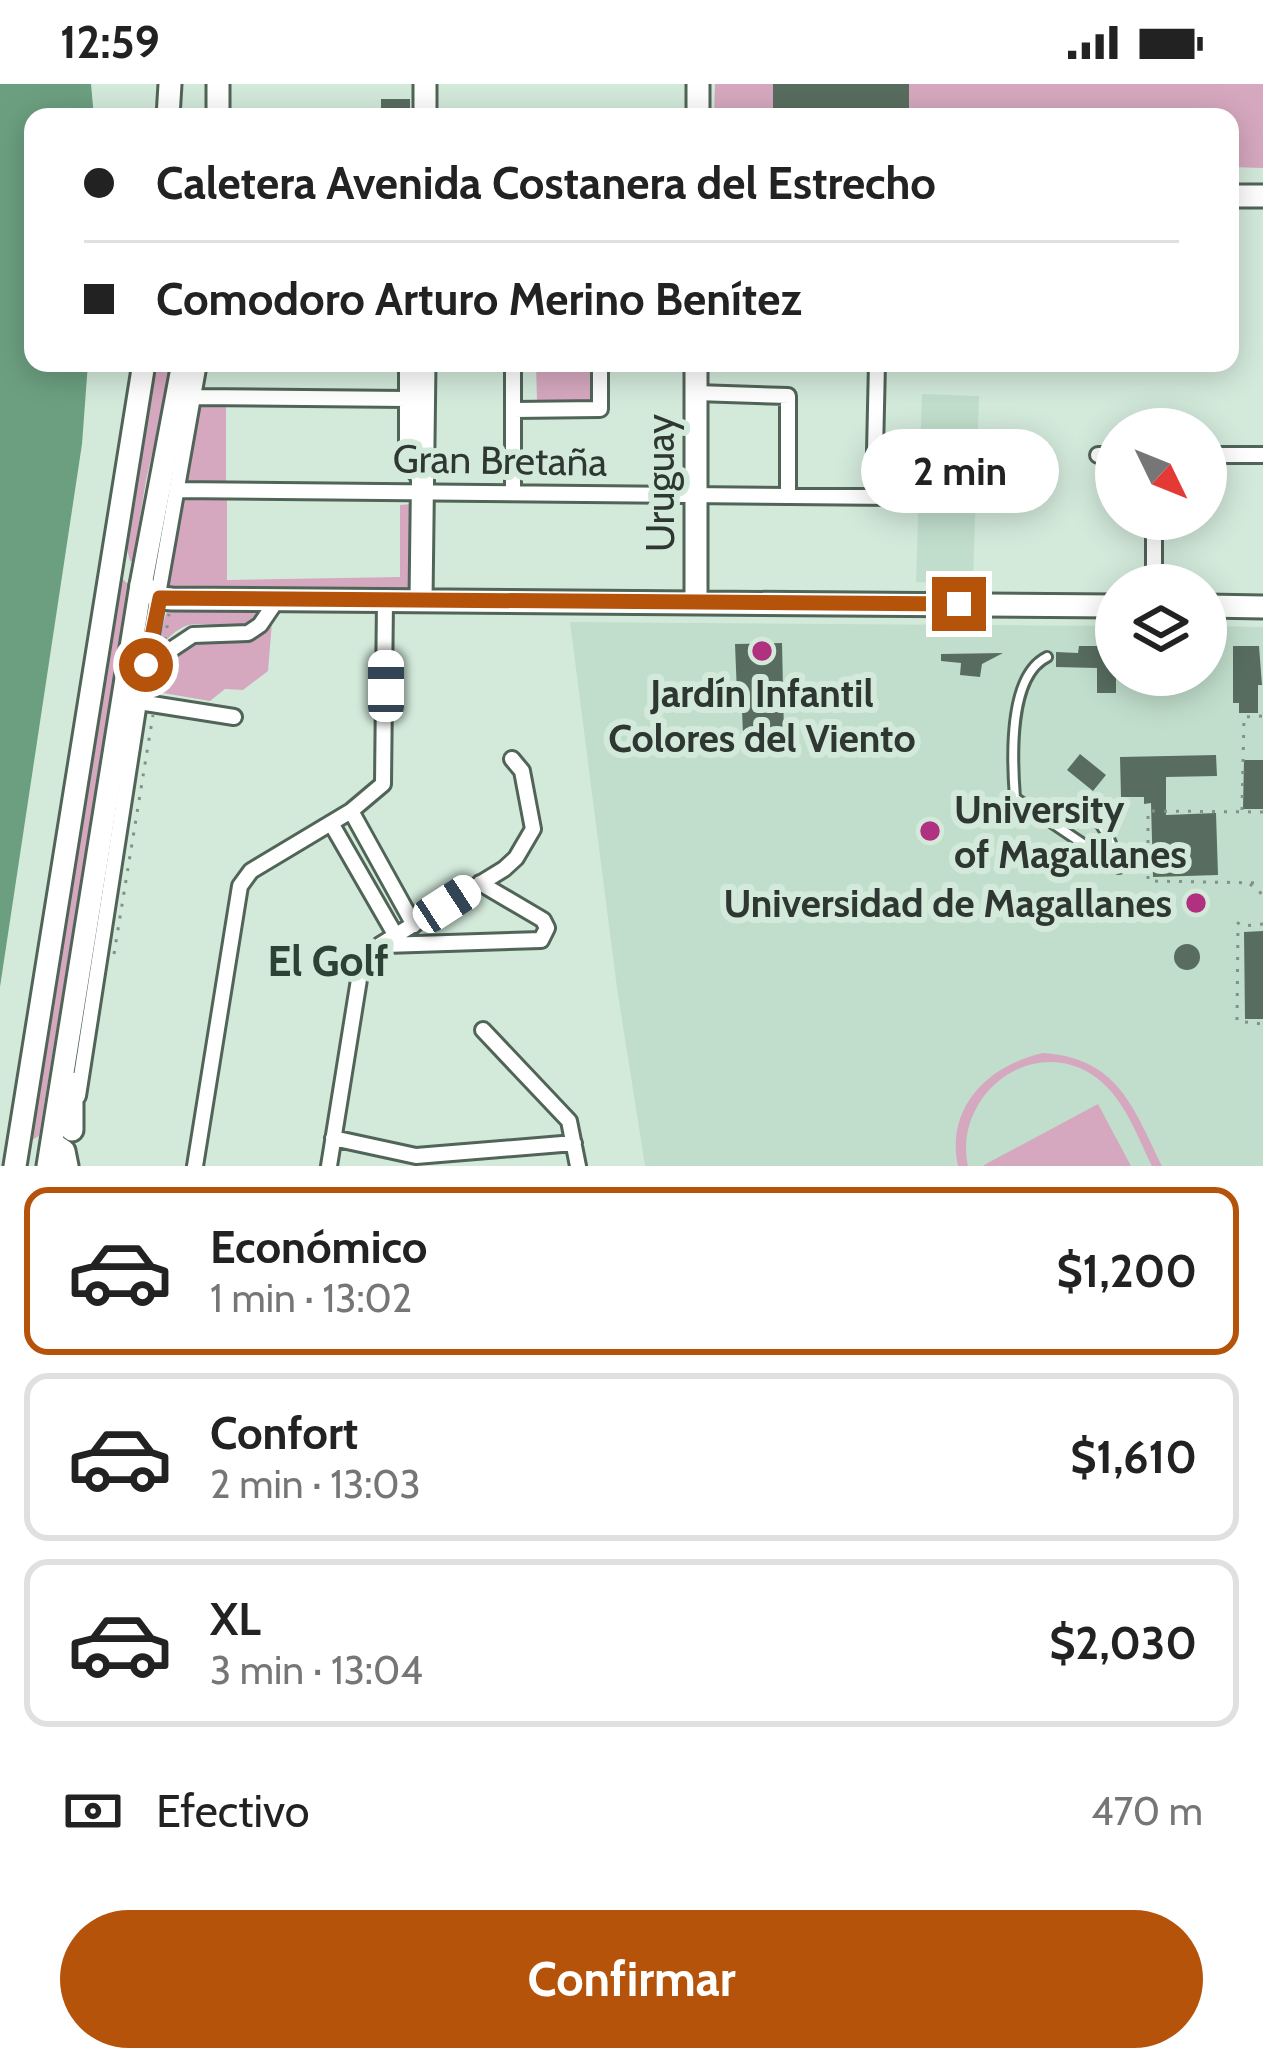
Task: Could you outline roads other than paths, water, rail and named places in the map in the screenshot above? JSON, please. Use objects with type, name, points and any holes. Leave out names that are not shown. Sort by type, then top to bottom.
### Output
[{"type":"main road","points":[[18,1166],[143,372]]},
{"type":"main road","points":[[48,1166],[141,585],[181,372]]},
{"type":"main road","points":[[421,600],[424,372]]},
{"type":"main road","name":"Uruguay","points":[[696,372],[696,602]]},
{"type":"main road","points":[[119,531],[126,563],[141,585],[166,599],[1095,605]]},
{"type":"main road","points":[[1227,606],[1263,607]]},
{"type":"main road","points":[[72,1019],[72,1130]]},
{"type":"main road","points":[[18,1166],[34,1147],[52,1143],[64,1150],[67,1166]]},
{"type":"street","points":[[67,1166],[166,599],[176,490],[198,372]]},
{"type":"street","points":[[407,372],[407,463],[423,487]]},
{"type":"street","points":[[513,372],[513,494]]},
{"type":"street","points":[[513,410],[600,409],[600,372]]},
{"type":"street","points":[[874,496],[877,372]]},
{"type":"street","points":[[696,393],[788,396],[788,496]]},
{"type":"street","points":[[194,397],[407,398]]},
{"type":"street","points":[[1227,455],[1263,455]]},
{"type":"street","name":"Gran Bretaña","points":[[176,490],[423,487],[513,494],[895,496]]},
{"type":"street","points":[[163,655],[193,635],[248,633],[260,625],[277,600]]},
{"type":"street","points":[[195,1166],[240,886],[251,871],[375,794],[385,778],[386,600]]},
{"type":"street","points":[[147,703],[234,717]]},
{"type":"street","points":[[329,1166],[361,967],[380,945],[516,858],[532,829],[522,771],[512,759]]},
{"type":"street","points":[[351,811],[414,925]]},
{"type":"street","points":[[331,823],[396,936]]},
{"type":"street","points":[[380,945],[541,940],[547,928],[543,920],[480,883]]},
{"type":"street","points":[[483,1030],[569,1121],[578,1166]]},
{"type":"street","points":[[333,1138],[416,1156],[574,1143]]},
{"type":"lane","points":[[1042,817],[1066,808],[1084,811],[1108,835],[1119,868],[1018,803],[1014,793],[1018,690],[1034,664],[1047,657]]},
{"type":"place","name":"Jardín Infantil Colores del Viento","points":[[762,651]]},
{"type":"place","name":"University of Magallanes","points":[[930,831]]},
{"type":"place","name":"Universidad de Magallanes","points":[[1196,903]]},
{"type":"district","name":"El Golf","points":[[328,961]]}]
